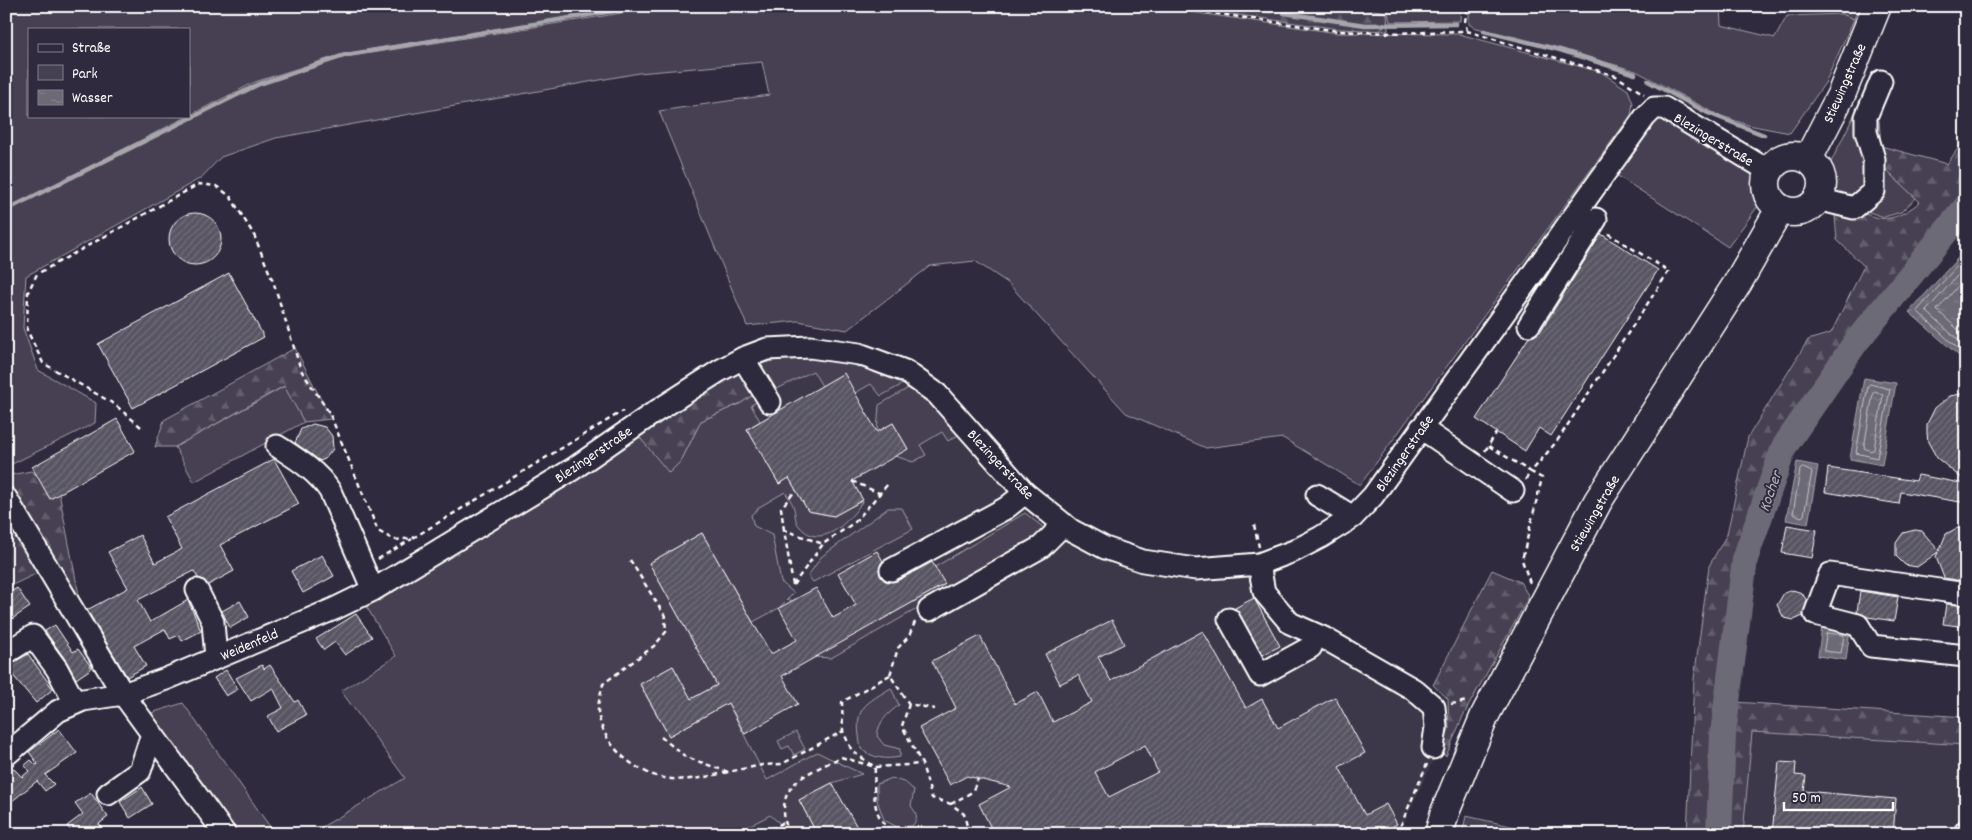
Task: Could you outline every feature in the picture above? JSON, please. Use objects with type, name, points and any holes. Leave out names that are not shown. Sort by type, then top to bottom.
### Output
[{"type":"main road","name":"Stiewingstraße","points":[[1808,159],[1841,95],[1877,6]]},
{"type":"main road","points":[[1795,155],[1808,159],[1819,170],[1822,179],[1822,189],[1818,200],[1808,209],[1800,212],[1780,209],[1770,199],[1767,191],[1766,183],[1769,171],[1778,160],[1786,156],[1795,155]]},
{"type":"main road","name":"Stiewingstraße","points":[[1439,834],[1485,715],[1598,501],[1737,284],[1780,209]]},
{"type":"street","points":[[1818,200],[1854,208],[1874,190],[1874,159],[1866,132],[1866,117],[1881,81]]},
{"type":"street","name":"Blezingerstraße","points":[[373,590],[573,469],[655,412],[743,358],[766,349],[810,348],[860,354],[904,371],[937,394],[1025,493],[1064,524],[1104,548],[1143,561],[1196,569],[1259,564],[1294,551],[1353,517],[1373,496],[1645,117],[1654,108],[1664,108],[1769,171]]},
{"type":"street","points":[[1529,326],[1594,221]]},
{"type":"street","points":[[1546,256],[1564,267]]},
{"type":"street","points":[[743,358],[770,402]]},
{"type":"street","points":[[1421,428],[1513,491]]},
{"type":"street","points":[[277,446],[304,464],[323,480],[373,590]]},
{"type":"street","points":[[891,570],[1006,508],[1025,493]]},
{"type":"street","points":[[1317,495],[1353,517]]},
{"type":"street","points":[[6,498],[123,694],[224,834]]},
{"type":"street","points":[[929,610],[1041,547],[1064,524]]},
{"type":"street","points":[[1259,564],[1264,592],[1290,623],[1315,636],[1324,638],[1413,688],[1434,707],[1436,727],[1433,748]]},
{"type":"street","points":[[1966,594],[1830,574],[1815,614],[1858,625],[1871,646],[1966,656]]},
{"type":"street","points":[[197,590],[213,622],[216,658]]},
{"type":"street","name":"Weidenfeld","points":[[6,755],[58,711],[82,700],[123,694],[334,609],[373,590]]},
{"type":"street","points":[[1229,619],[1260,675],[1312,647],[1315,636]]},
{"type":"street","points":[[6,653],[33,636],[57,669],[75,704]]},
{"type":"street","points":[[108,794],[140,771],[152,734]]},
{"type":"path","points":[[1162,6],[1338,31],[1389,33],[1467,31],[1616,76],[1648,96],[1654,108]]},
{"type":"path","points":[[1467,31],[1465,21],[1468,6]]},
{"type":"path","points":[[141,427],[114,404],[43,363],[27,330],[28,292],[37,274],[199,184],[216,186],[230,196],[254,235],[274,284],[301,370],[330,414],[378,531],[394,540],[413,538]]},
{"type":"path","points":[[1513,491],[1519,487],[1557,441],[1669,271],[1594,221]]},
{"type":"path","points":[[364,568],[628,408]]},
{"type":"path","points":[[1475,465],[1489,446],[1496,432]]},
{"type":"path","points":[[1489,446],[1542,478],[1522,560],[1532,588]]},
{"type":"path","points":[[852,481],[879,493]]},
{"type":"path","points":[[796,490],[781,508],[793,584],[823,544],[855,522],[888,484]]},
{"type":"path","points":[[784,530],[823,544]]},
{"type":"path","points":[[630,560],[665,616],[666,632],[654,646],[603,684],[598,710],[606,737],[629,762],[660,778],[698,779],[762,764],[782,764],[843,731]]},
{"type":"path","points":[[875,767],[852,751],[843,731],[842,702],[890,675],[898,648],[909,636],[916,619],[929,610]]},
{"type":"path","points":[[890,675],[909,704],[935,709]]},
{"type":"path","points":[[1434,707],[1477,699]]},
{"type":"path","points":[[909,704],[902,726],[922,764],[932,798],[951,804],[964,814],[970,834]]},
{"type":"path","points":[[661,737],[686,757],[728,772]]},
{"type":"path","points":[[1398,834],[1433,748]]},
{"type":"path","points":[[790,834],[784,822],[785,795],[792,784],[841,757],[875,767],[922,764]]},
{"type":"path","points":[[875,767],[873,799],[881,822],[897,834]]},
{"type":"path","points":[[951,804],[972,792],[978,779]]},
{"type":"path","points":[[763,834],[784,822]]},
{"type":"shaded area","points":[[767,349],[905,371],[1025,493],[1143,561],[1257,564],[1290,623],[1409,678],[1445,703],[1444,728],[1434,759],[1399,834],[646,834],[552,681],[746,366]]},
{"type":"shaded area","points":[[1752,732],[1966,745],[1966,804],[1960,834],[1743,834]]},
{"type":"green space","points":[[6,6],[636,6],[343,54],[255,82],[190,115],[190,28],[28,28],[28,118],[184,118],[6,209]]},
{"type":"green space","points":[[666,6],[1148,6],[1338,33],[1459,34],[1601,72],[1628,90],[1633,103],[1631,115],[1360,485],[1283,438],[1206,448],[1126,413],[1008,283],[975,261],[930,266],[847,330],[798,321],[747,326],[659,111],[769,95],[762,62],[639,73],[276,138],[221,157],[201,178],[26,276],[23,328],[38,370],[96,403],[95,423],[6,467],[6,210],[259,84],[346,57]]},
{"type":"green space","points":[[1174,6],[1336,6],[1387,13],[1388,31],[1339,29]]},
{"type":"green space","points":[[1347,6],[1461,6],[1460,21],[1390,22],[1388,12]]},
{"type":"green space","points":[[1469,6],[1720,6],[1721,25],[1775,38],[1787,16],[1842,14],[1854,19],[1825,83],[1790,133],[1748,125],[1716,114],[1636,71],[1565,50],[1473,27],[1469,24]]},
{"type":"green space","points":[[1843,6],[1859,6],[1854,19],[1842,14]]},
{"type":"green space","points":[[1856,111],[1866,117],[1874,159],[1916,198],[1901,212],[1884,217],[1833,200],[1835,186],[1831,162]]},
{"type":"green space","points":[[1658,113],[1758,173],[1763,199],[1728,247],[1613,173]]},
{"type":"green space","points":[[1866,117],[1879,120],[1881,146],[1947,164],[1966,137],[1966,226],[1903,293],[1789,456],[1751,563],[1734,702],[1966,717],[1966,745],[1752,732],[1743,834],[1687,834],[1694,679],[1709,566],[1727,534],[1748,437],[1808,340],[1831,333],[1864,266],[1837,240],[1834,205],[1878,218],[1886,218],[1896,217],[1920,202],[1874,159]]},
{"type":"green space","points":[[295,348],[331,419],[304,422],[284,386],[175,447],[155,447],[164,420]]},
{"type":"green space","points":[[802,358],[829,360],[854,365],[903,384],[881,396],[871,384],[855,393],[822,386],[813,371],[773,391],[750,367],[775,360]]},
{"type":"green space","points":[[746,366],[762,389],[741,403],[701,421],[681,461],[669,473],[637,434]]},
{"type":"green space","points":[[285,386],[304,422],[194,482],[175,447]]},
{"type":"green space","points":[[910,387],[934,405],[960,434],[948,441],[942,432],[920,445],[926,455],[913,462],[895,456],[908,449],[893,423],[877,432],[879,405]]},
{"type":"green space","points":[[757,392],[761,400],[751,405],[760,421],[747,429],[779,484],[789,478],[808,511],[834,516],[863,500],[852,516],[836,530],[818,536],[809,534],[798,525],[793,505],[785,492],[761,506],[751,515],[754,526],[772,535],[781,582],[794,593],[779,608],[753,622],[702,533],[649,563],[717,685],[691,699],[673,666],[640,685],[669,736],[728,703],[767,780],[817,752],[862,774],[832,783],[799,800],[817,834],[792,834],[770,815],[734,834],[310,834],[405,778],[341,691],[396,656],[363,601],[637,434],[681,461],[701,421],[741,403]]},
{"type":"green space","points":[[31,471],[59,493],[79,595],[68,602],[42,571],[6,588],[6,476]]},
{"type":"green space","points":[[888,508],[902,508],[913,529],[813,582],[808,576],[821,557]]},
{"type":"green space","points":[[1025,513],[1050,533],[831,658],[814,657],[944,585],[935,567]]},
{"type":"green space","points":[[1492,570],[1520,582],[1529,597],[1464,714],[1446,756],[1439,752],[1449,729],[1448,699],[1433,685]]},
{"type":"green space","points":[[891,688],[899,705],[882,722],[877,736],[884,745],[900,749],[900,757],[884,758],[861,749],[858,726],[861,711],[866,705]]},
{"type":"green space","points":[[183,703],[275,834],[233,834],[148,714]]},
{"type":"green space","points":[[796,732],[805,749],[794,755],[789,746],[782,749],[778,741]]},
{"type":"green space","points":[[892,778],[906,783],[914,790],[911,806],[916,814],[916,818],[912,826],[899,828],[884,820],[877,800],[877,784]]},
{"type":"green space","points":[[1466,816],[1546,834],[1462,834]]},
{"type":"water","points":[[1966,249],[1966,362],[1909,312]]},
{"type":"water","points":[[1864,378],[1896,383],[1882,465],[1850,459]]},
{"type":"water","points":[[1797,462],[1818,466],[1808,524],[1786,520]]},
{"type":"water","points":[[1822,626],[1850,630],[1846,660],[1818,656]]},
{"type":"building","points":[[195,213],[205,215],[213,221],[219,229],[221,239],[219,249],[213,257],[205,263],[195,265],[185,263],[177,257],[171,249],[169,239],[171,229],[177,221],[185,215]]},
{"type":"building","points":[[1601,234],[1658,270],[1551,436],[1539,428],[1525,451],[1476,419],[1529,337],[1540,332]]},
{"type":"building","points":[[229,273],[264,337],[133,408],[98,344]]},
{"type":"building","points":[[844,373],[877,432],[893,423],[908,449],[852,481],[863,500],[834,516],[808,511],[789,478],[779,484],[747,429]]},
{"type":"building","points":[[1966,393],[1966,482],[1937,458],[1928,442],[1927,424],[1935,408],[1950,396]]},
{"type":"building","points":[[117,419],[135,451],[50,499],[32,467]]},
{"type":"building","points":[[313,424],[325,427],[332,436],[333,449],[325,459],[320,461],[295,443],[301,429]]},
{"type":"building","points":[[274,459],[299,504],[220,545],[234,571],[208,585],[204,580],[198,578],[194,571],[138,600],[150,622],[188,600],[201,631],[182,641],[179,635],[170,639],[165,629],[134,646],[146,666],[127,677],[87,610],[128,588],[108,552],[140,535],[155,563],[182,549],[165,517]]},
{"type":"building","points":[[1828,468],[1916,481],[1918,475],[1966,484],[1966,503],[1901,492],[1899,504],[1825,492]]},
{"type":"building","points":[[1787,525],[1817,530],[1812,558],[1782,553]]},
{"type":"building","points":[[1957,528],[1966,530],[1966,552],[1962,555],[1966,563],[1966,576],[1962,581],[1944,578],[1936,557],[1938,552],[1917,567],[1905,565],[1896,556],[1896,543],[1903,533],[1915,530],[1922,531],[1939,551],[1946,534]]},
{"type":"building","points":[[702,533],[771,654],[797,640],[779,608],[816,588],[833,618],[856,605],[838,573],[877,551],[883,561],[879,569],[880,575],[885,581],[897,581],[932,562],[945,584],[782,676],[798,704],[745,734],[728,703],[669,736],[640,684],[673,666],[691,699],[717,685],[649,563]]},
{"type":"building","points":[[322,555],[334,576],[303,593],[291,571]]},
{"type":"building","points":[[17,588],[30,607],[6,623],[6,595]]},
{"type":"building","points":[[1793,590],[1802,593],[1807,601],[1803,616],[1794,620],[1784,618],[1777,605],[1784,593]]},
{"type":"building","points":[[1860,591],[1898,597],[1894,621],[1868,617],[1857,612]]},
{"type":"building","points":[[1254,598],[1280,646],[1263,655],[1235,608]]},
{"type":"building","points":[[240,601],[249,617],[230,628],[222,611]]},
{"type":"building","points":[[1946,604],[1966,606],[1966,627],[1943,624]]},
{"type":"building","points":[[356,614],[372,637],[345,655],[335,642],[324,650],[316,639]]},
{"type":"building","points":[[1112,620],[1124,644],[1098,657],[1111,681],[1203,631],[1246,708],[1262,699],[1278,728],[1335,697],[1365,753],[1339,767],[1365,815],[1386,804],[1397,824],[1379,834],[994,834],[979,804],[1011,787],[967,776],[950,785],[919,728],[956,708],[932,661],[980,636],[1015,704],[1038,692],[1053,722],[1092,702],[1078,675],[1060,684],[1045,654]],"holes":[[[1145,745],[1158,772],[1109,797],[1095,772]]]},
{"type":"building","points":[[55,625],[73,652],[78,649],[92,668],[76,679],[67,662],[45,631]]},
{"type":"building","points":[[28,654],[53,689],[36,703],[6,667]]},
{"type":"building","points":[[262,665],[264,669],[270,665],[295,702],[298,700],[306,715],[276,731],[268,716],[283,708],[273,688],[251,701],[236,678]]},
{"type":"building","points":[[226,670],[238,689],[226,696],[214,678]]},
{"type":"building","points":[[59,729],[77,753],[45,775],[54,784],[45,791],[37,781],[6,806],[6,775],[14,769],[22,777],[29,771],[24,766],[31,760],[36,765],[38,764],[29,752]]},
{"type":"building","points":[[1779,762],[1796,763],[1795,775],[1806,776],[1804,791],[1896,799],[1893,834],[1772,834]]},
{"type":"building","points":[[832,783],[861,834],[817,834],[799,800]]},
{"type":"building","points":[[142,787],[152,804],[130,818],[120,802]]},
{"type":"building","points":[[91,793],[108,817],[99,824],[106,834],[73,834],[67,826],[83,814],[75,803]]},
{"type":"waterway","points":[[6,210],[259,84],[346,55],[643,6]]},
{"type":"waterway","points":[[1232,6],[1271,11]]},
{"type":"waterway","points":[[1284,13],[1365,25],[1456,24]]},
{"type":"waterway","points":[[1484,31],[1560,50],[1635,74]]},
{"type":"waterway","points":[[1648,81],[1708,113],[1764,135]]},
{"type":"waterway","name":"Kocher","points":[[1719,834],[1723,734],[1745,559],[1784,447],[1856,342],[1966,207]]}]
